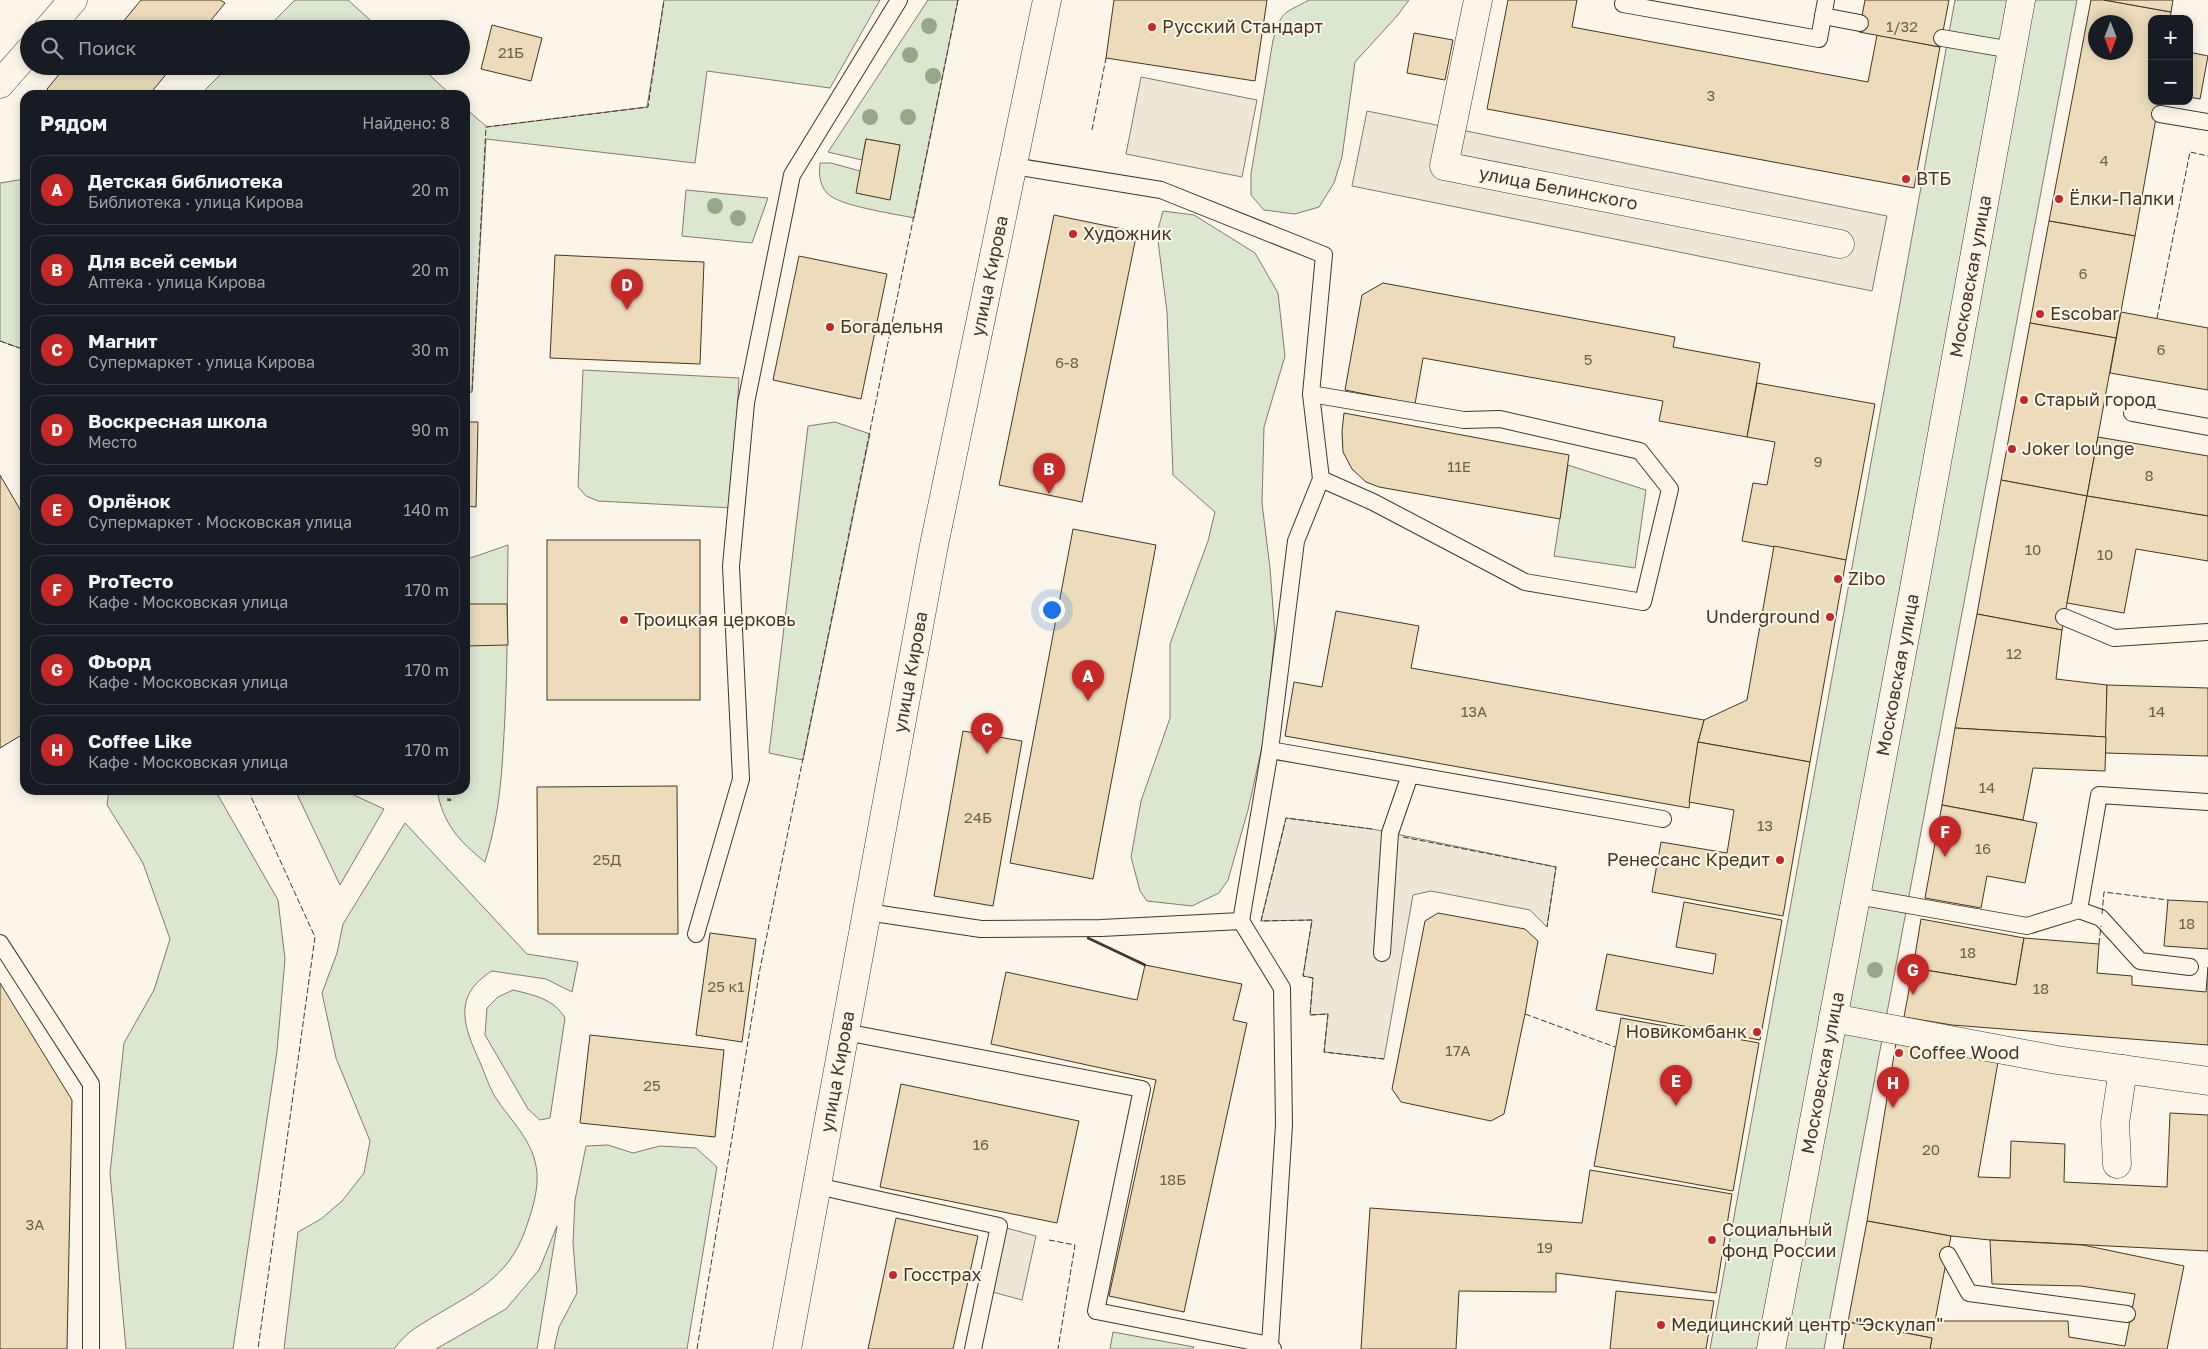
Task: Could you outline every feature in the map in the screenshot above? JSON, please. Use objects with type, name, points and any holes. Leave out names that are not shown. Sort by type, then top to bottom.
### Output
[{"type":"street","points":[[56,20],[73,0]]},
{"type":"street","name":"улица Кирова","points":[[787,1349],[933,550],[1047,0]]},
{"type":"street","name":"улица Белинского","points":[[1478,0],[1444,166],[1840,244]]},
{"type":"street","name":"Московская улица","points":[[1771,1349],[1857,896],[2021,0]]},
{"type":"street","points":[[0,84],[20,61]]},
{"type":"street","points":[[1834,1018],[2057,1060],[2208,1080]]},
{"type":"street","points":[[2117,1164],[2116,1123],[2123,1069]]},
{"type":"lane","points":[[696,934],[741,779],[731,566],[746,403],[792,175],[899,0]]},
{"type":"lane","points":[[1624,0],[1623,4],[1819,39],[1826,0]]},
{"type":"lane","points":[[1823,16],[1860,23]]},
{"type":"lane","points":[[1942,38],[2012,50]]},
{"type":"lane","points":[[2160,114],[2208,122]]},
{"type":"lane","points":[[845,1032],[1142,1089],[1096,1311],[1272,1347],[1284,1125],[1282,988],[1240,921],[1270,750],[1296,541],[1321,479],[1311,394],[1324,255],[1161,190],[1013,166]]},
{"type":"lane","points":[[1311,394],[1464,420],[1500,419],[1640,451],[1670,488],[1643,602],[1525,582],[1373,502],[1321,479]]},
{"type":"lane","points":[[2132,413],[2208,427]]},
{"type":"lane","points":[[2064,617],[2114,638],[2208,632]]},
{"type":"lane","points":[[1270,750],[1663,819]]},
{"type":"lane","points":[[1382,953],[1390,833],[1410,775]]},
{"type":"lane","points":[[2079,910],[2099,795],[2208,802]]},
{"type":"lane","points":[[1857,896],[2027,926],[2079,910],[2101,918],[2140,961],[2190,967]]},
{"type":"lane","points":[[867,912],[981,929],[1101,928],[1240,921]]},
{"type":"lane","points":[[0,943],[91,1084],[91,1349]]},
{"type":"lane","points":[[817,1186],[998,1226],[973,1349]]},
{"type":"lane","points":[[1948,1254],[1969,1292],[2127,1314]]},
{"type":"green space","points":[[295,0],[348,0],[370,20],[275,20]]},
{"type":"green space","points":[[664,0],[880,0],[830,88],[707,71],[695,163],[486,139],[472,392],[470,392],[470,112],[487,127],[647,107]]},
{"type":"green space","points":[[928,0],[958,0],[914,218],[855,206],[833,198],[824,190],[821,182],[820,163],[831,163],[860,171],[857,193],[890,199],[900,145],[866,139],[862,160],[828,152]]},
{"type":"green space","points":[[1309,0],[1409,0],[1355,62],[1342,157],[1334,183],[1319,207],[1295,214],[1264,210],[1251,195],[1251,174],[1273,40],[1282,17]]},
{"type":"green space","points":[[1955,0],[2077,0],[1824,1349],[1710,1349]]},
{"type":"green space","points":[[220,75],[430,75],[446,90],[205,90]]},
{"type":"green space","points":[[20,180],[20,348],[0,341],[0,183]]},
{"type":"green space","points":[[686,190],[768,198],[752,243],[682,236]]},
{"type":"green space","points":[[1163,211],[1194,215],[1255,253],[1278,293],[1285,356],[1264,427],[1262,503],[1270,568],[1275,635],[1264,738],[1248,810],[1228,880],[1219,893],[1192,906],[1147,901],[1140,891],[1131,857],[1141,801],[1170,718],[1170,644],[1208,541],[1215,512],[1173,475],[1167,312],[1157,233]]},
{"type":"green space","points":[[583,370],[739,378],[732,508],[598,501],[586,496],[578,487]]},
{"type":"green space","points":[[835,422],[870,434],[803,760],[769,753],[808,426]]},
{"type":"green space","points":[[1568,465],[1646,490],[1635,568],[1554,556]]},
{"type":"green space","points":[[508,545],[507,673],[502,772],[498,807],[485,862],[467,847],[453,831],[443,813],[438,795],[470,795],[470,558]]},
{"type":"green space","points":[[108,795],[218,795],[278,900],[285,959],[277,1051],[233,1349],[126,1349],[110,1173],[124,1043],[154,990],[170,939],[143,863],[107,805]]},
{"type":"green space","points":[[297,795],[354,795],[384,809],[340,885]]},
{"type":"green space","points":[[405,823],[527,954],[578,962],[572,992],[546,979],[492,971],[471,990],[467,1000],[465,1011],[466,1023],[473,1047],[494,1095],[521,1132],[532,1151],[537,1174],[535,1198],[521,1240],[513,1255],[494,1278],[414,1329],[394,1349],[284,1349],[298,1232],[321,1219],[342,1201],[364,1173],[370,1141],[336,1058],[322,993],[337,953],[343,924]]},
{"type":"green space","points":[[513,990],[536,996],[549,1002],[565,1018],[550,1118],[540,1120],[528,1109],[485,1035],[487,1008],[498,997]]},
{"type":"green space","points":[[608,1145],[633,1153],[660,1146],[696,1148],[717,1167],[687,1349],[554,1349],[559,1327],[577,1293],[573,1243],[575,1200],[586,1146]]},
{"type":"green space","points":[[557,1226],[537,1349],[436,1349],[506,1309],[539,1270]]},
{"type":"green space","points":[[1113,1332],[1194,1347],[1193,1349],[1110,1349]]},
{"type":"shaded area","points":[[1141,77],[1257,100],[1242,177],[1126,154]]},
{"type":"shaded area","points":[[1367,111],[1887,216],[1872,291],[1352,186]]},
{"type":"shaded area","points":[[1286,818],[1372,829],[1556,867],[1547,927],[1530,910],[1431,891],[1413,895],[1384,1059],[1324,1052],[1328,1014],[1310,1015],[1313,978],[1303,976],[1312,920],[1261,921]]},
{"type":"shaded area","points":[[999,1226],[1036,1236],[1022,1300],[985,1290]]},
{"type":"building","points":[[141,0],[220,0],[225,3],[211,20],[124,20]]},
{"type":"building","points":[[1114,0],[1267,0],[1255,81],[1106,58]]},
{"type":"building","points":[[1508,0],[1577,0],[1572,27],[1868,82],[1877,35],[1940,47],[1914,188],[1487,109]]},
{"type":"building","points":[[1865,0],[1949,0],[1940,47],[1859,32]]},
{"type":"building","points":[[2091,0],[2104,0],[2171,12],[2171,15],[2148,15],[2148,105],[2158,105],[2135,236],[2049,221],[2088,16],[2088,60],[2133,60],[2133,15],[2088,15]]},
{"type":"building","points":[[2104,0],[2173,0],[2171,12]]},
{"type":"building","points":[[492,25],[542,38],[531,81],[481,69]]},
{"type":"building","points":[[1414,33],[1453,40],[1445,80],[1407,73]]},
{"type":"building","points":[[2193,53],[2208,56],[2200,99],[2193,98]]},
{"type":"building","points":[[59,75],[166,75],[153,90],[47,89]]},
{"type":"building","points":[[866,139],[900,145],[890,200],[856,193]]},
{"type":"building","points":[[1054,215],[1137,232],[1082,502],[999,485]]},
{"type":"building","points":[[2049,221],[2135,236],[2116,338],[2030,323]]},
{"type":"building","points":[[555,255],[704,262],[700,364],[550,358]]},
{"type":"building","name":"Богадельня","points":[[799,256],[887,274],[861,399],[773,380]]},
{"type":"building","points":[[1383,283],[1675,337],[1673,347],[1760,363],[1747,437],[1659,421],[1663,401],[1423,358],[1415,404],[1345,390],[1362,295]]},
{"type":"building","points":[[2121,312],[2208,328],[2208,390],[2110,373]]},
{"type":"building","points":[[2030,323],[2116,338],[2087,496],[2001,480]]},
{"type":"building","points":[[1757,383],[1875,404],[1846,560],[1742,541],[1753,483],[1767,485],[1775,442],[1747,437]]},
{"type":"building","points":[[1344,413],[1569,455],[1560,519],[1379,487],[1366,482],[1352,469],[1343,452],[1342,431]]},
{"type":"building","points":[[470,422],[478,422],[476,507],[470,506]]},
{"type":"building","points":[[2098,437],[2208,456],[2208,516],[2087,496]]},
{"type":"building","points":[[0,475],[20,509],[20,736],[0,748]]},
{"type":"building","points":[[2001,480],[2087,496],[2062,630],[1977,614]]},
{"type":"building","points":[[2087,496],[2208,516],[2208,561],[2136,549],[2124,613],[2067,603]]},
{"type":"building","points":[[1073,529],[1156,545],[1093,879],[1010,863]]},
{"type":"building","name":"Троицкая церковь","points":[[547,540],[700,540],[700,700],[547,700]]},
{"type":"building","points":[[1774,546],[1846,560],[1810,762],[1698,742],[1704,720],[1747,700]]},
{"type":"building","points":[[470,604],[507,604],[508,645],[470,646]]},
{"type":"building","points":[[1336,611],[1419,626],[1411,668],[1704,720],[1698,742],[1689,808],[1285,736],[1294,682],[1322,687]]},
{"type":"building","points":[[1977,614],[2062,630],[2056,679],[2107,685],[2106,737],[1955,728]]},
{"type":"building","points":[[2107,685],[2208,688],[2208,756],[2105,753]]},
{"type":"building","points":[[1955,728],[2106,737],[2105,771],[2033,768],[2023,820],[1942,805]]},
{"type":"building","points":[[963,731],[1022,741],[993,906],[934,896]]},
{"type":"building","points":[[1698,742],[1810,762],[1783,916],[1652,892],[1661,842],[1727,853],[1734,810],[1689,802]]},
{"type":"building","points":[[677,786],[678,934],[538,934],[537,787]]},
{"type":"building","points":[[1942,805],[2037,823],[2025,883],[1987,876],[1981,908],[1925,898]]},
{"type":"building","points":[[2168,900],[2208,902],[2208,949],[2164,946]]},
{"type":"building","points":[[1684,902],[1782,920],[1760,1040],[1596,1010],[1607,954],[1713,974],[1716,954],[1676,947]]},
{"type":"building","points":[[1438,913],[1525,929],[1538,941],[1504,1114],[1491,1121],[1401,1102],[1392,1089],[1425,921]]},
{"type":"building","points":[[1921,919],[2024,938],[2016,985],[1913,968]]},
{"type":"building","points":[[710,933],[756,939],[742,1042],[696,1035]]},
{"type":"building","points":[[2024,938],[2099,944],[2097,973],[2132,976],[2132,985],[2206,992],[2208,967],[2208,1045],[1952,1025],[1904,1017],[1913,968],[2016,985]]},
{"type":"building","points":[[1145,965],[1242,984],[1233,1020],[1247,1023],[1184,1312],[1109,1296],[1156,1080],[991,1044],[1006,972],[1137,1000]]},
{"type":"building","points":[[0,983],[72,1100],[67,1349],[0,1349]]},
{"type":"building","points":[[1621,1018],[1759,1043],[1733,1191],[1594,1166]]},
{"type":"building","points":[[590,1035],[724,1050],[715,1137],[580,1123]]},
{"type":"building","points":[[1896,1043],[1998,1062],[1978,1177],[2010,1178],[2011,1141],[2065,1144],[2064,1182],[2167,1187],[2170,1113],[2208,1115],[2208,1251],[1990,1240],[1951,1236],[1867,1221]]},
{"type":"building","points":[[901,1084],[1079,1121],[1057,1223],[880,1187]]},
{"type":"building","points":[[1590,1170],[1732,1194],[1716,1293],[1556,1273],[1556,1292],[1459,1291],[1456,1349],[1361,1349],[1370,1208],[1582,1223]]},
{"type":"building","points":[[896,1218],[978,1236],[953,1349],[868,1349]]},
{"type":"building","points":[[1867,1221],[1951,1236],[1935,1321],[2068,1321],[2069,1337],[2125,1346],[2135,1294],[2081,1286],[1992,1284],[1990,1240],[2083,1245],[2184,1266],[2167,1349],[1930,1349],[1932,1338],[1848,1322]]},
{"type":"building","name":"Медицинский центр \"Эскулап\"","points":[[1616,1291],[1714,1301],[1706,1349],[1610,1349]]},
{"type":"building","points":[[1848,1322],[1932,1338],[1930,1349],[1843,1349]]},
{"type":"hedge","points":[[449,801],[450,795]]},
{"type":"fence","points":[[470,392],[472,392],[486,127],[648,107],[664,0]]},
{"type":"fence","points":[[697,1349],[760,969],[958,0]]},
{"type":"fence","points":[[1092,130],[1106,58]]},
{"type":"fence","points":[[2157,318],[2190,152],[2208,156]]},
{"type":"fence","points":[[0,341],[20,348]]},
{"type":"fence","points":[[250,795],[315,937],[258,1349]]},
{"type":"fence","points":[[1372,829],[1286,818],[1261,921],[1312,920],[1303,976],[1313,978],[1310,1015],[1328,1014],[1324,1052],[1384,1059]]},
{"type":"fence","points":[[1403,837],[1556,867],[1547,927]]},
{"type":"fence","points":[[2102,914],[2104,892],[2168,900]]},
{"type":"fence","points":[[2099,944],[2101,926]]},
{"type":"fence","points":[[1525,1014],[1615,1047]]},
{"type":"fence","points":[[1049,1240],[1075,1245],[1058,1349]]},
{"type":"wall","points":[[1088,938],[1145,965]]},
{"type":"place","name":"Русский Стандарт","points":[[1152,27]]},
{"type":"place","name":"ВТБ","points":[[1906,179]]},
{"type":"place","name":"Ёлки-Палки","points":[[2059,199]]},
{"type":"place","name":"Художник","points":[[1073,234]]},
{"type":"place","name":"Воскресная школа","points":[[627,310]]},
{"type":"place","name":"Escobar","points":[[2040,314]]},
{"type":"place","name":"Богадельня","points":[[830,327]]},
{"type":"place","name":"Старый город","points":[[2024,400]]},
{"type":"place","name":"Joker lounge","points":[[2012,449]]},
{"type":"place","name":"Для всей семьи","points":[[1049,494]]},
{"type":"place","name":"Zibo","points":[[1838,579]]},
{"type":"place","name":"Underground","points":[[1830,617]]},
{"type":"place","name":"Троицкая церковь","points":[[624,620]]},
{"type":"place","name":"Детская библиотека","points":[[1088,701]]},
{"type":"place","name":"Магнит","points":[[987,754]]},
{"type":"place","name":"ProТесто","points":[[1945,857]]},
{"type":"place","name":"Ренессанс Кредит","points":[[1780,860]]},
{"type":"place","name":"Фьорд","points":[[1913,995]]},
{"type":"place","name":"Новикомбанк","points":[[1757,1032]]},
{"type":"place","name":"Coffee Wood","points":[[1899,1053]]},
{"type":"place","name":"Орлёнок","points":[[1676,1106]]},
{"type":"place","name":"Coffee Like","points":[[1893,1108]]},
{"type":"place","name":"Социальный фонд России","points":[[1712,1240]]},
{"type":"place","name":"Госстрах","points":[[893,1275]]},
{"type":"place","name":"Медицинский центр \"Эскулап\"","points":[[1661,1325]]}]
